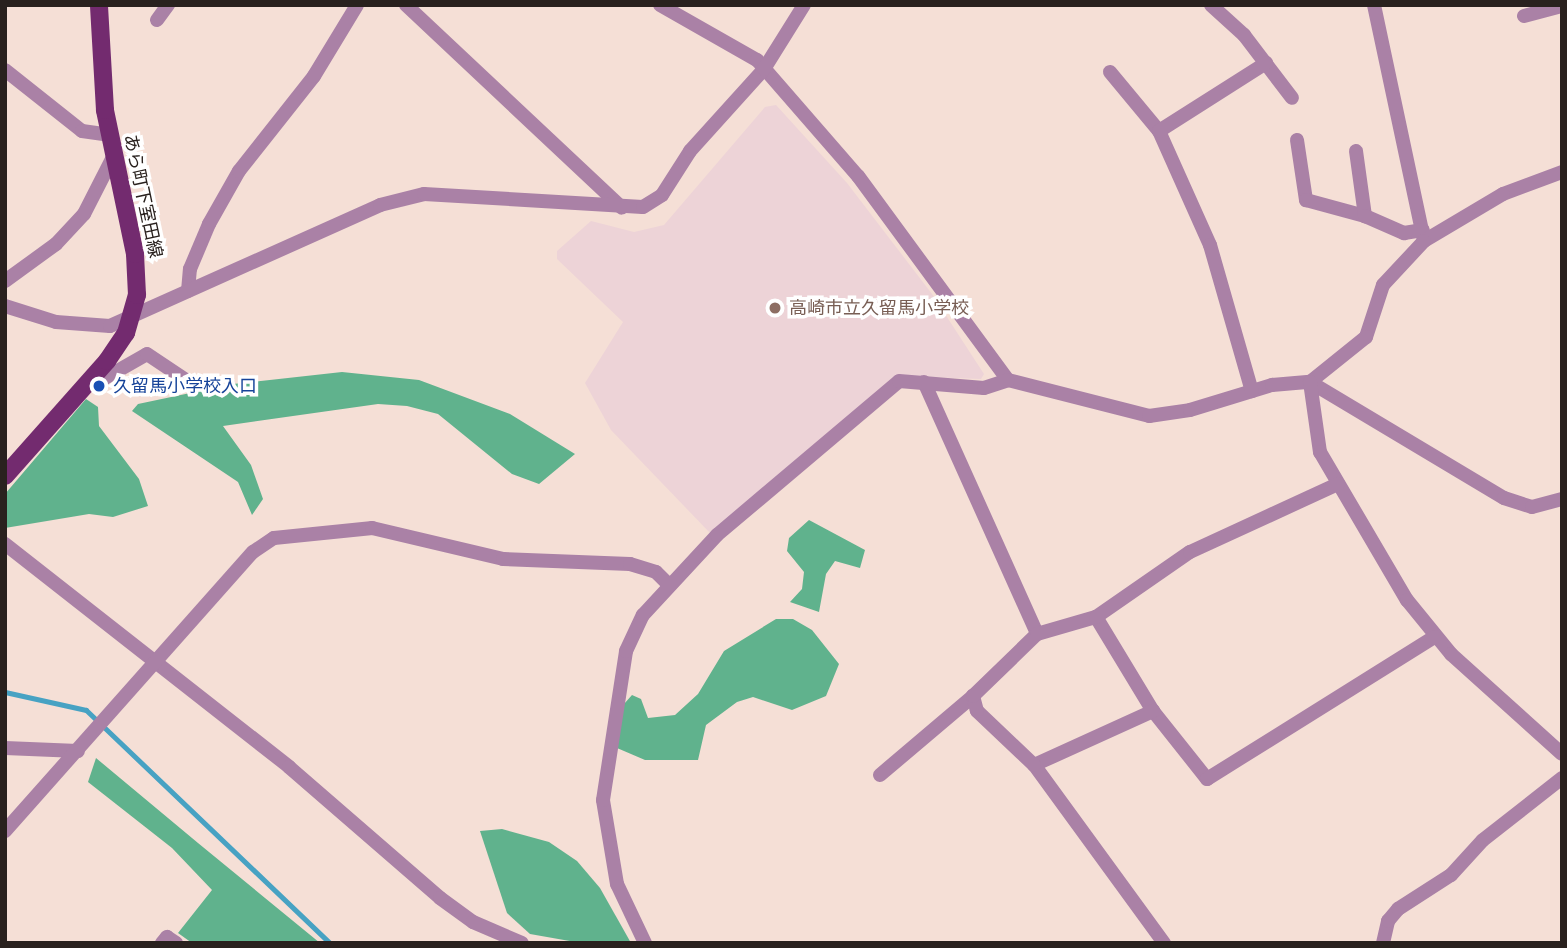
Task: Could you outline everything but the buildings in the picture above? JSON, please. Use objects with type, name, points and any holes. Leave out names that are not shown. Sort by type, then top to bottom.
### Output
[{"type":"main road","name":"あら町下室田線","points":[[5,476],[96,375],[132,316],[135,254],[112,159],[99,5]]},
{"type":"street","points":[[157,20],[169,5]]},
{"type":"street","points":[[188,290],[190,268],[209,224],[239,171],[314,76],[357,5]]},
{"type":"street","points":[[406,5],[622,208]]},
{"type":"street","points":[[660,5],[757,60],[858,176],[1008,380]]},
{"type":"street","points":[[5,306],[90,327],[132,316],[411,196],[445,193],[622,208],[643,207],[662,195],[690,151],[764,69],[804,5]]},
{"type":"street","points":[[1374,5],[1423,235]]},
{"type":"street","points":[[1524,16],[1562,6]]},
{"type":"street","points":[[1220,8],[1292,98]]},
{"type":"street","points":[[1159,131],[1266,63]]},
{"type":"street","points":[[5,70],[82,131],[109,135]]},
{"type":"street","points":[[1110,72],[1159,131],[1210,245],[1252,391]]},
{"type":"street","points":[[1297,140],[1306,200],[1364,216],[1404,233],[1423,235]]},
{"type":"street","points":[[1356,151],[1364,216]]},
{"type":"street","points":[[5,281],[56,244],[85,214],[112,159]]},
{"type":"street","points":[[645,943],[614,873],[603,823],[603,775],[626,651],[667,583],[899,381],[984,388],[1008,380],[1149,416],[1252,391],[1310,382],[1366,337],[1383,285],[1423,235],[1503,194],[1562,172]]},
{"type":"street","points":[[96,375],[105,377],[147,355],[192,384]]},
{"type":"street","points":[[923,382],[1037,634]]},
{"type":"street","points":[[1310,382],[1320,452],[1434,636],[1562,754]]},
{"type":"street","points":[[1310,382],[1504,498],[1532,506],[1562,499]]},
{"type":"street","points":[[880,775],[973,695],[1037,634],[1096,617],[1190,552],[1338,484]]},
{"type":"street","points":[[5,831],[256,548],[274,538],[317,530],[372,528],[532,562],[630,564],[656,572],[667,583]]},
{"type":"street","points":[[5,544],[289,767],[440,898],[473,922],[522,943]]},
{"type":"street","points":[[1096,617],[1153,710],[1207,779],[1434,636]]},
{"type":"street","points":[[973,695],[977,711],[1034,765],[1164,943]]},
{"type":"street","points":[[1034,765],[1153,710]]},
{"type":"street","points":[[5,748],[78,751]]},
{"type":"street","points":[[1383,943],[1388,921],[1398,909],[1451,875],[1483,841],[1562,778]]},
{"type":"street","points":[[162,943],[167,937],[176,943]]},
{"type":"shaded area","name":"高崎市立久留馬小学校","points":[[776,105],[847,183],[932,294],[984,374],[981,379],[899,376],[711,534],[611,430],[585,383],[623,322],[557,259],[557,251],[591,221],[634,232],[664,225],[765,107]]},
{"type":"green space","points":[[342,372],[419,380],[510,414],[575,454],[539,484],[512,474],[438,414],[407,406],[378,404],[223,426],[251,465],[263,499],[252,515],[238,482],[132,411],[138,404],[233,384]]},
{"type":"green space","points":[[86,399],[98,407],[99,426],[139,479],[148,506],[113,517],[89,514],[5,528],[5,494]]},
{"type":"green space","points":[[809,520],[865,550],[860,568],[835,561],[826,574],[819,612],[790,602],[802,589],[804,572],[787,551],[789,538]]},
{"type":"green space","points":[[776,619],[793,619],[812,630],[839,664],[826,696],[792,710],[753,697],[737,702],[706,725],[698,760],[645,760],[617,748],[624,704],[632,695],[641,699],[648,718],[675,715],[698,694],[724,651]]},
{"type":"green space","points":[[96,758],[320,943],[192,943],[178,933],[212,890],[172,848],[88,782]]},
{"type":"green space","points":[[502,829],[549,842],[577,861],[600,888],[631,943],[581,943],[530,934],[507,913],[480,831]]},
{"type":"waterway","points":[[5,692],[86,710],[330,943]]},
{"type":"place","name":"高崎市立久留馬小学校","points":[[775,308]]},
{"type":"place","name":"久留馬小学校入口","points":[[99,386]]}]
